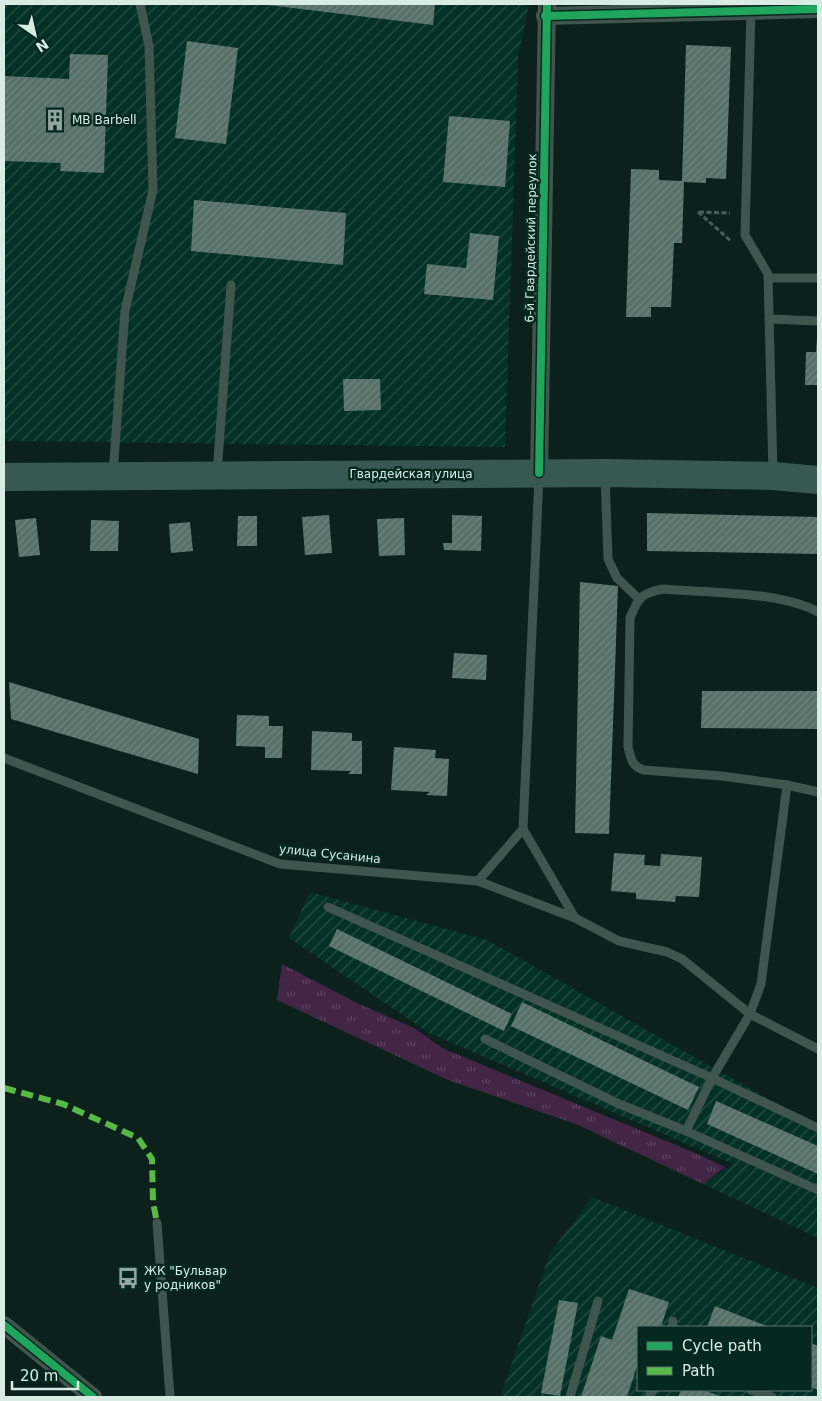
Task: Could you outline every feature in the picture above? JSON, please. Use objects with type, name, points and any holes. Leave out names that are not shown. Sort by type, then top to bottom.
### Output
[{"type":"main road","name":"Гвардейская улица","points":[[4,477],[112,474],[605,473],[773,476],[818,480]]},
{"type":"street","points":[[546,10],[818,9]]},
{"type":"street","name":"6-й Гвардейский переулок","points":[[539,474],[546,10]]},
{"type":"street","points":[[4,1325],[93,1397]]},
{"type":"lane","points":[[112,474],[125,311],[153,190],[149,46],[140,4]]},
{"type":"lane","points":[[751,9],[746,235],[768,274],[773,476]]},
{"type":"lane","points":[[768,278],[818,278]]},
{"type":"lane","points":[[217,474],[231,285]]},
{"type":"lane","points":[[769,319],[818,321]]},
{"type":"lane","points":[[605,473],[608,559],[617,578],[639,599]]},
{"type":"lane","points":[[539,474],[523,829],[574,918]]},
{"type":"lane","points":[[818,612],[805,605],[768,598],[663,589],[647,592],[639,599],[630,618],[628,747],[631,760],[636,767],[644,770],[722,776],[787,785],[818,792]]},
{"type":"lane","name":"улица Сусанина","points":[[4,758],[280,864],[478,881],[574,918],[619,941],[667,952],[682,959],[750,1014],[818,1049]]},
{"type":"lane","points":[[686,1131],[712,1078],[750,1014],[761,984],[787,785]]},
{"type":"lane","points":[[478,881],[523,829]]},
{"type":"lane","points":[[328,907],[712,1078],[818,1128]]},
{"type":"lane","points":[[484,1040],[617,1103],[686,1131],[818,1190]]},
{"type":"lane","points":[[157,1223],[170,1397]]},
{"type":"lane","points":[[570,1397],[598,1301]]},
{"type":"lane","points":[[754,1391],[772,1397]]},
{"type":"path","points":[[698,212],[746,214]]},
{"type":"shaded area","points":[[4,4],[529,4],[518,58],[505,447],[4,441]]},
{"type":"shaded area","points":[[310,892],[487,940],[818,1127],[818,1238],[703,1184],[733,1164],[429,1033],[289,938]]},
{"type":"shaded area","points":[[592,1197],[818,1288],[818,1397],[500,1397],[550,1253]]},
{"type":"green space","points":[[282,964],[357,1003],[414,1028],[442,1048],[725,1167],[703,1184],[576,1124],[448,1080],[277,1000]]},
{"type":"building","points":[[260,4],[435,4],[433,25]]},
{"type":"building","points":[[187,41],[238,48],[226,144],[175,138]]},
{"type":"building","points":[[686,45],[731,47],[726,179],[706,178],[706,183],[684,182],[682,243],[674,243],[671,307],[651,307],[651,317],[626,317],[631,169],[659,170],[659,180],[682,181]]},
{"type":"building","name":"MB Barbell","points":[[70,54],[108,55],[104,173],[60,171],[61,163],[4,161],[4,76],[69,79]]},
{"type":"building","points":[[449,116],[510,121],[505,187],[443,182]]},
{"type":"building","points":[[194,200],[346,213],[343,265],[191,251]]},
{"type":"building","points":[[470,233],[499,236],[493,300],[424,294],[427,264],[466,268]]},
{"type":"building","points":[[817,338],[818,385],[805,385],[806,352],[816,352]]},
{"type":"building","points":[[343,379],[380,379],[381,410],[344,411]]},
{"type":"building","points":[[647,513],[818,517],[818,554],[647,551]]},
{"type":"building","points":[[329,515],[332,553],[305,555],[302,517]]},
{"type":"building","points":[[452,515],[482,516],[481,551],[444,550],[443,543],[452,543]]},
{"type":"building","points":[[238,516],[257,516],[257,546],[237,546]]},
{"type":"building","points":[[36,518],[40,555],[19,557],[15,520]]},
{"type":"building","points":[[404,518],[405,555],[379,556],[377,519]]},
{"type":"building","points":[[91,520],[119,521],[118,551],[90,551]]},
{"type":"building","points":[[190,522],[193,551],[171,553],[169,524]]},
{"type":"building","points":[[580,582],[618,586],[609,834],[575,833]]},
{"type":"building","points":[[454,653],[487,655],[486,680],[452,678]]},
{"type":"building","points":[[9,682],[199,739],[198,774],[11,719]]},
{"type":"building","points":[[702,691],[818,691],[818,729],[701,728]]},
{"type":"building","points":[[237,715],[269,716],[269,726],[283,726],[282,758],[265,758],[265,747],[236,746]]},
{"type":"building","points":[[312,731],[352,733],[352,741],[362,741],[362,774],[348,774],[351,771],[311,770]]},
{"type":"building","points":[[394,747],[436,750],[435,758],[449,759],[447,796],[426,795],[430,792],[391,790]]},
{"type":"building","points":[[614,853],[645,855],[644,865],[660,866],[661,854],[702,857],[699,897],[676,896],[675,902],[636,899],[636,893],[611,891]]},
{"type":"building","points":[[337,929],[512,1014],[504,1031],[329,946]]},
{"type":"building","points":[[522,1002],[699,1087],[688,1110],[511,1026]]},
{"type":"building","points":[[716,1101],[818,1146],[818,1174],[707,1124]]},
{"type":"building","points":[[629,1289],[669,1302],[661,1326],[637,1326],[637,1366],[627,1397],[581,1397],[601,1336],[612,1340]]},
{"type":"building","points":[[559,1300],[578,1303],[560,1396],[541,1393]]},
{"type":"building","points":[[715,1306],[766,1326],[707,1326]]},
{"type":"building","points":[[812,1343],[818,1346],[818,1390],[812,1387]]},
{"type":"building","points":[[681,1391],[706,1391],[723,1397],[678,1397]]},
{"type":"marked path","points":[[4,1088],[63,1104],[138,1138],[152,1159],[153,1202],[157,1223]]},
{"type":"cycle path","points":[[539,473],[547,4]]},
{"type":"cycle path","points":[[545,16],[818,9]]},
{"type":"cycle path","points":[[4,1325],[93,1397]]},
{"type":"place","name":"MB Barbell","points":[[55,120]]},
{"type":"place","name":"ЖК \"Бульвар у родников\"","points":[[128,1278]]}]
